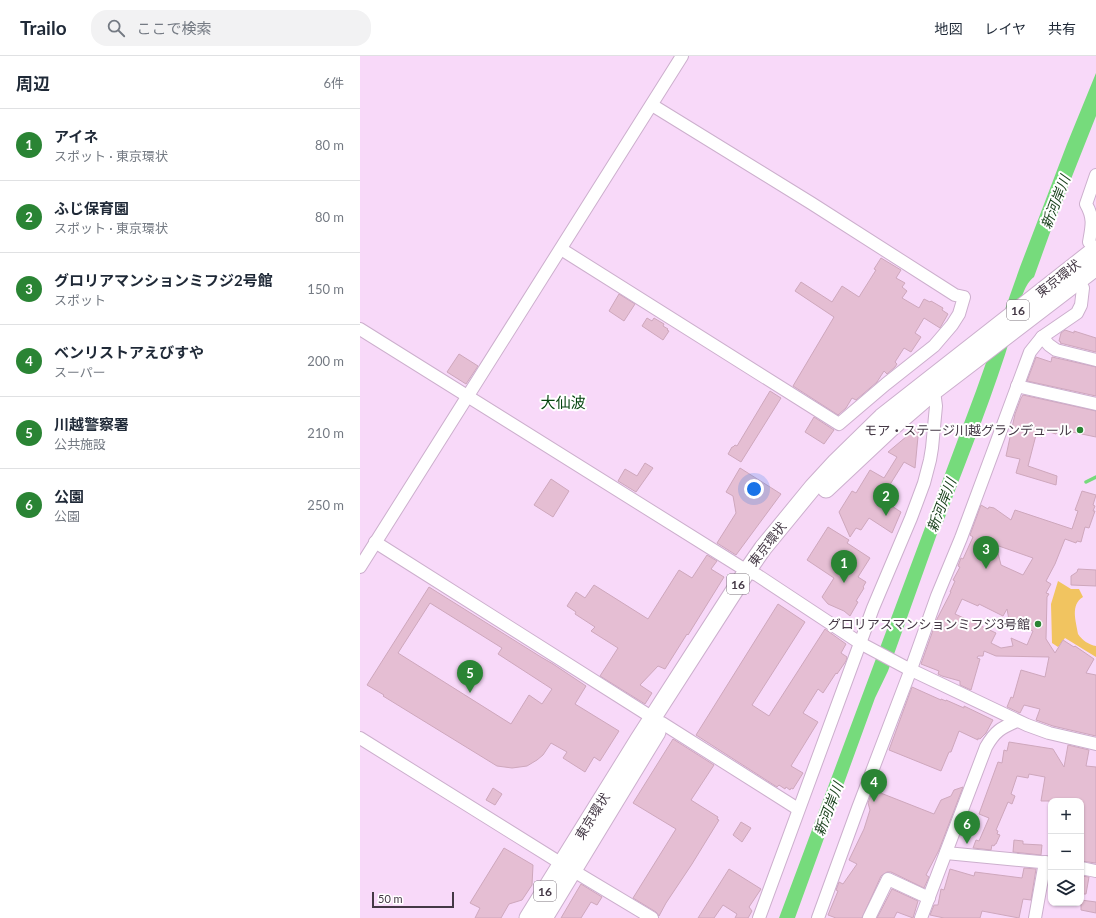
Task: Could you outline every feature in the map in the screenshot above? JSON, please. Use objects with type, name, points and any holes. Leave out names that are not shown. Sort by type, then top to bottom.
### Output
[{"type":"highway","name":"東京環状","points":[[544,918],[568,867],[658,721],[713,641],[752,573],[789,516],[836,462],[882,417],[1069,270],[1093,245]]},
{"type":"highway","name":"東京環状","points":[[752,573],[775,550],[820,496],[891,428],[934,391],[1096,267]]},
{"type":"highway","name":"東京環状","points":[[528,918],[568,867]]},
{"type":"street","points":[[360,567],[682,56]]},
{"type":"street","points":[[561,249],[839,424],[934,346],[952,325],[959,314],[964,297],[955,295],[811,203],[652,105]]},
{"type":"street","points":[[1093,245],[1092,213],[1085,205],[1096,175]]},
{"type":"street","points":[[818,918],[908,668],[964,533],[1030,352],[1042,337],[1077,313],[1083,288]]},
{"type":"street","points":[[360,329],[752,573],[863,644],[908,668],[1017,721],[1049,732],[1096,744]]},
{"type":"street","points":[[1042,337],[1056,350],[1096,360]]},
{"type":"street","points":[[1017,386],[1096,404]]},
{"type":"street","points":[[759,918],[798,809],[924,484],[932,448],[936,406],[934,391]]},
{"type":"street","points":[[375,542],[798,809]]},
{"type":"street","points":[[921,918],[986,747],[993,736],[1000,729],[1017,721]]},
{"type":"street","points":[[360,738],[652,918]]},
{"type":"street","points":[[946,853],[1048,862],[1035,918]]},
{"type":"street","points":[[1084,869],[1096,871]]},
{"type":"street","points":[[869,918],[888,879],[929,898]]},
{"type":"shaded area","points":[[1058,581],[1071,589],[1079,589],[1083,597],[1076,604],[1075,609],[1078,634],[1086,642],[1096,646],[1096,657],[1065,638],[1058,647],[1052,643],[1051,604]]},
{"type":"water","name":"新河岸川","points":[[1096,73],[1096,116],[1034,277],[1026,287],[1023,294],[1005,356],[944,520],[937,534],[888,671],[875,698],[795,918],[779,918],[976,391],[1020,267]]},
{"type":"building","points":[[881,258],[901,270],[896,278],[905,283],[902,287],[907,291],[902,298],[919,308],[924,299],[930,302],[931,301],[943,308],[942,310],[948,314],[940,328],[924,318],[915,333],[921,337],[911,352],[904,348],[895,362],[897,364],[895,367],[887,374],[884,371],[877,382],[856,400],[852,398],[846,408],[838,415],[793,386],[834,317],[795,291],[801,282],[832,302],[842,286],[859,297],[876,270],[874,269]]},
{"type":"building","points":[[619,294],[635,304],[624,321],[609,311]]},
{"type":"building","points":[[647,318],[652,321],[654,318],[664,324],[663,326],[668,329],[667,330],[669,331],[663,340],[642,326]]},
{"type":"building","points":[[1065,330],[1074,333],[1074,331],[1096,338],[1096,352],[1060,343],[1061,333]]},
{"type":"building","points":[[459,354],[478,366],[466,384],[447,372]]},
{"type":"building","points":[[1036,357],[1051,362],[1052,357],[1096,367],[1096,396],[1027,381]]},
{"type":"building","points":[[770,391],[781,398],[741,462],[728,454],[732,447],[735,445],[737,446]]},
{"type":"building","name":"モア・ステージ川越グランデュール","points":[[1023,395],[1096,411],[1096,437],[1058,429],[1056,434],[1043,430],[1042,437],[1036,435],[1028,466],[1057,476],[1056,485],[1016,473],[1020,459],[1006,456],[1015,414]]},
{"type":"building","points":[[814,417],[834,430],[824,444],[805,432]]},
{"type":"building","points":[[919,426],[915,468],[904,462],[881,499],[901,512],[892,533],[869,518],[861,530],[856,528],[850,537],[839,512],[852,491],[856,493],[870,470],[884,478],[897,457],[888,452]]},
{"type":"building","points":[[645,463],[653,468],[636,492],[618,481],[625,469],[637,476]]},
{"type":"building","points":[[740,468],[781,494],[736,555],[717,543],[736,513],[733,496],[726,492]]},
{"type":"building","points":[[551,479],[569,491],[553,517],[534,505]]},
{"type":"building","points":[[1082,491],[1096,495],[1093,505],[1095,506],[1093,511],[1095,511],[1089,528],[1085,527],[1081,542],[1077,541],[1076,543],[1065,539],[1046,581],[1051,584],[1046,593],[1049,594],[1047,597],[1046,639],[1055,653],[1063,640],[1094,659],[1086,673],[1096,675],[1096,736],[1053,726],[1036,720],[1040,709],[1024,705],[1020,713],[1007,707],[1011,697],[1013,698],[1021,670],[1045,677],[1049,657],[996,656],[984,651],[983,656],[978,656],[977,658],[980,659],[971,690],[960,685],[960,681],[942,676],[938,674],[939,671],[921,664],[937,619],[951,592],[955,581],[953,580],[960,567],[958,566],[961,558],[963,559],[973,537],[970,535],[981,505],[988,509],[989,507],[994,508],[1011,520],[1015,510],[1072,529],[1078,511],[1075,510]],"holes":[[[996,545],[1033,558],[1023,575],[1001,565]],[[962,599],[978,606],[979,604],[1003,616],[1007,609],[1009,620],[1033,631],[1027,645],[1011,638],[1013,646],[1001,648],[991,643],[996,633],[955,614]]]},
{"type":"building","points":[[828,527],[849,540],[847,543],[870,558],[858,577],[866,582],[856,601],[858,602],[850,616],[844,611],[828,604],[822,597],[834,578],[807,560]]},
{"type":"building","points":[[707,555],[717,561],[711,569],[724,577],[665,669],[658,666],[640,685],[652,693],[645,704],[600,676],[618,648],[591,631],[595,627],[575,614],[576,612],[567,606],[576,592],[585,598],[594,585],[648,619],[679,570],[692,578]]},
{"type":"building","points":[[1078,569],[1096,570],[1096,586],[1071,585],[1071,576],[1077,572]]},
{"type":"building","points":[[429,587],[586,686],[575,704],[619,731],[600,761],[594,757],[585,772],[563,758],[567,752],[551,743],[543,755],[527,766],[512,768],[497,766],[367,685]],"holes":[[[430,603],[502,648],[498,654],[552,689],[542,704],[529,695],[511,724],[398,653]]]},
{"type":"building","points":[[778,604],[805,622],[752,705],[769,716],[825,629],[846,644],[841,653],[847,657],[846,661],[823,693],[818,689],[803,713],[818,722],[791,766],[803,773],[793,789],[791,788],[790,790],[779,785],[777,787],[696,735]]},
{"type":"building","points":[[912,687],[941,700],[946,700],[964,708],[964,706],[993,720],[986,733],[980,739],[978,738],[978,740],[959,731],[951,752],[949,752],[941,771],[889,750]]},
{"type":"building","points":[[673,739],[714,765],[691,800],[718,817],[717,819],[719,820],[659,916],[656,912],[633,898],[676,829],[633,803]]},
{"type":"building","points":[[1009,742],[1053,749],[1064,767],[1068,745],[1089,750],[1086,766],[1096,767],[1096,863],[1084,861],[1084,798],[1048,798],[1048,801],[1041,801],[1045,777],[1029,774],[1028,778],[1017,776],[1011,794],[1015,796],[1012,804],[1008,802],[996,830],[998,831],[997,834],[1000,835],[996,844],[994,846],[992,845],[991,850],[973,848],[976,840],[979,841],[989,818],[979,814],[998,762],[1002,763],[1004,750],[1007,751]]},
{"type":"building","points":[[963,787],[939,850],[926,875],[929,877],[924,888],[891,872],[887,872],[881,876],[862,918],[836,918],[828,915],[838,891],[836,890],[839,882],[843,884],[857,864],[849,860],[864,829],[870,810],[868,803],[873,790],[934,814],[941,800],[951,796],[954,790]]},
{"type":"building","points":[[493,788],[502,794],[495,805],[486,800]]},
{"type":"building","points":[[741,822],[751,828],[742,842],[733,835]]},
{"type":"building","points":[[1014,840],[1023,841],[1023,844],[1042,845],[1041,855],[1013,852]]},
{"type":"building","points":[[504,848],[533,865],[532,885],[522,900],[509,904],[501,918],[475,918],[480,908],[470,903]]},
{"type":"building","points":[[1024,868],[1036,869],[1031,900],[1023,899],[1019,918],[982,911],[980,918],[944,918],[930,915],[934,905],[938,905],[941,889],[944,890],[950,869],[974,876],[975,872],[1022,878]]},
{"type":"building","points":[[729,869],[761,889],[749,907],[752,911],[748,918],[735,918],[737,914],[723,905],[714,918],[698,918]]},
{"type":"building","points":[[1084,876],[1089,877],[1086,894],[1084,894]]},
{"type":"building","points":[[581,884],[602,897],[597,905],[591,902],[581,918],[561,918]]},
{"type":"building","points":[[892,889],[918,901],[913,918],[897,912],[894,918],[877,918]]},
{"type":"building","points":[[1084,900],[1096,902],[1096,913],[1081,910],[1081,906],[1084,906]]},
{"type":"waterway","points":[[1086,482],[1096,477]]},
{"type":"place","name":"モア・ステージ川越グランデュール","points":[[1080,430]]},
{"type":"place","name":"ふじ保育園","points":[[886,516]]},
{"type":"place","name":"グロリアマンションミフジ2号館","points":[[986,569]]},
{"type":"place","name":"アイネ","points":[[844,583]]},
{"type":"place","name":"グロリアスマンションミフジ3号館","points":[[1038,624]]},
{"type":"place","name":"川越警察署","points":[[470,693]]},
{"type":"place","name":"ベンリストアえびすや","points":[[874,802]]},
{"type":"place","name":"公園","points":[[967,844]]},
{"type":"district","name":"大仙波","points":[[563,402]]}]
